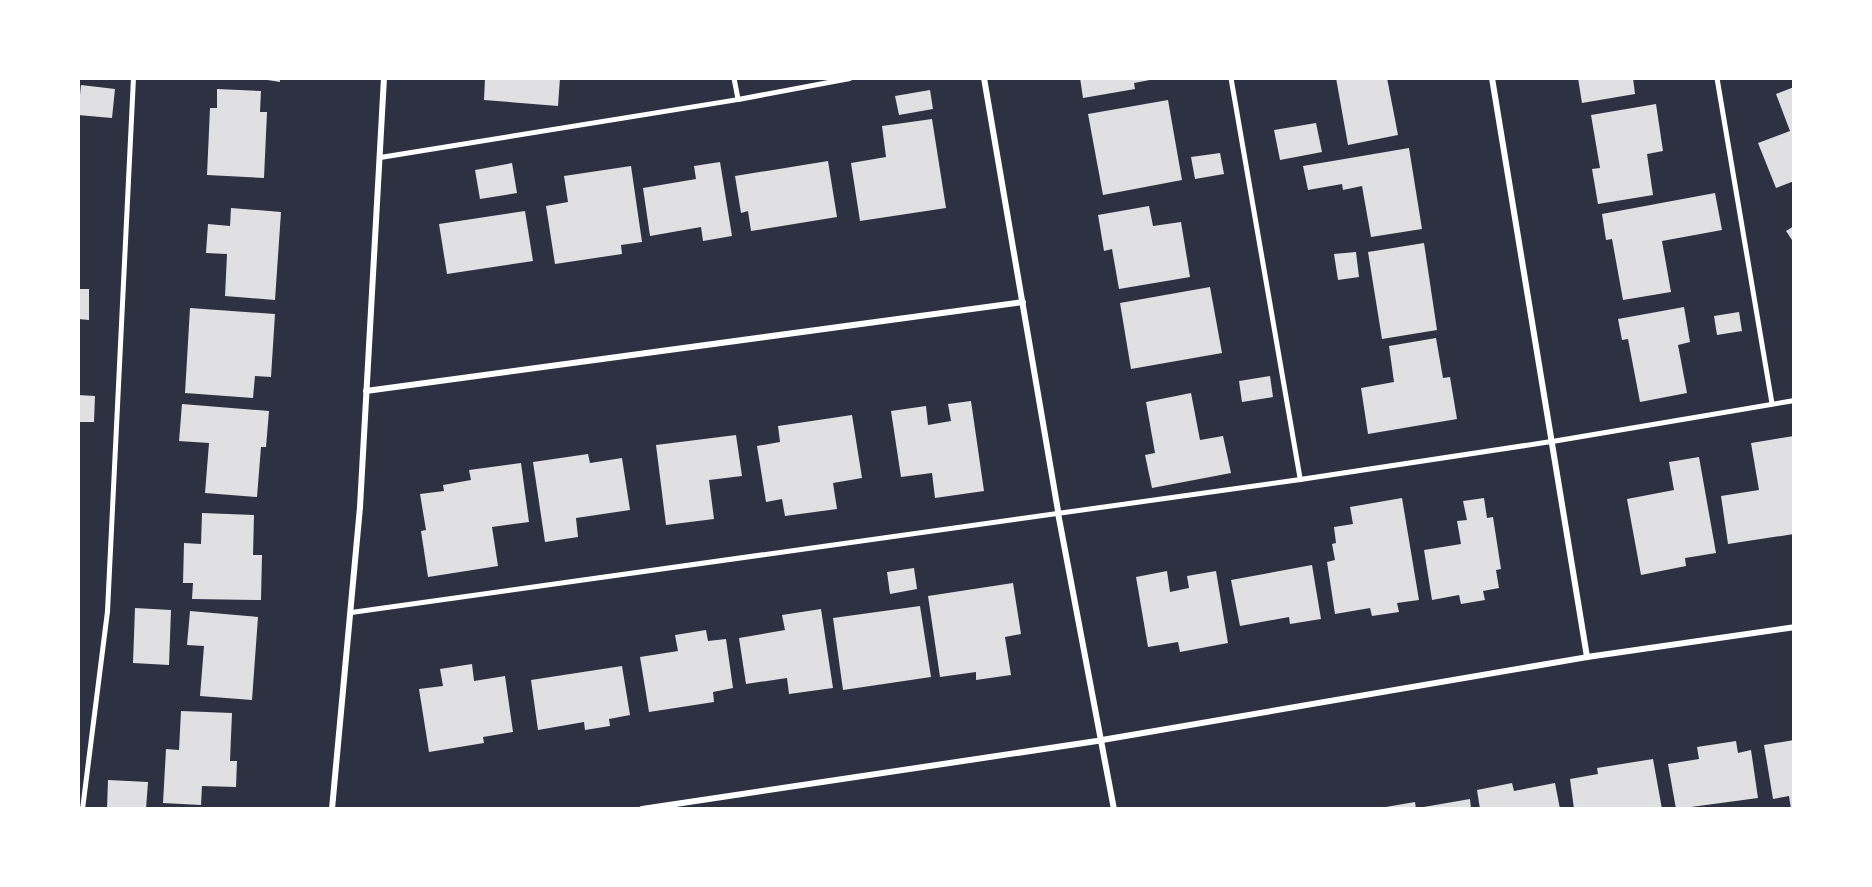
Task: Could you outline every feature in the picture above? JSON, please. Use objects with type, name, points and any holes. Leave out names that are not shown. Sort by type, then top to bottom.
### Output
[{"type":"street","points":[[332,809],[351,612],[384,78]]},
{"type":"street","points":[[984,78],[1058,513],[1114,809]]},
{"type":"street","points":[[1492,78],[1587,657]]},
{"type":"street","points":[[366,391],[1023,302]]},
{"type":"street","points":[[642,809],[1102,740],[1587,657],[1794,627]]},
{"type":"lane","points":[[82,809],[107,611],[133,78]]},
{"type":"lane","points":[[734,78],[738,99]]},
{"type":"lane","points":[[380,157],[738,99],[849,78]]},
{"type":"lane","points":[[1231,78],[1300,479]]},
{"type":"lane","points":[[1717,78],[1772,403]]},
{"type":"lane","points":[[351,612],[1300,479],[1552,441],[1794,400]]},
{"type":"building","points":[[255,78],[280,78],[280,82]]},
{"type":"building","points":[[485,78],[560,78],[558,106],[484,100]]},
{"type":"building","points":[[1080,78],[1155,79],[1134,83],[1135,89],[1083,98]]},
{"type":"building","points":[[1336,78],[1387,78],[1398,135],[1348,145]]},
{"type":"building","points":[[1578,78],[1633,78],[1635,94],[1582,103]]},
{"type":"building","points":[[81,85],[115,89],[112,118],[78,115]]},
{"type":"building","points":[[1794,87],[1794,181],[1776,188],[1758,143],[1790,131],[1776,94]]},
{"type":"building","points":[[217,89],[261,91],[260,112],[267,112],[264,178],[207,175],[210,108],[217,108]]},
{"type":"building","points":[[930,90],[933,109],[899,115],[895,96]]},
{"type":"building","points":[[1168,100],[1182,180],[1103,195],[1088,114]]},
{"type":"building","points":[[1656,104],[1663,151],[1647,154],[1653,195],[1598,204],[1592,169],[1600,168],[1591,115]]},
{"type":"building","points":[[932,119],[946,208],[860,221],[851,163],[886,157],[882,126]]},
{"type":"building","points":[[1316,123],[1322,152],[1280,160],[1274,130]]},
{"type":"building","points":[[1409,148],[1422,229],[1371,237],[1362,186],[1343,190],[1342,184],[1308,190],[1303,166]]},
{"type":"building","points":[[1220,153],[1224,174],[1195,179],[1191,157]]},
{"type":"building","points":[[828,161],[837,217],[751,231],[748,211],[741,213],[735,176]]},
{"type":"building","points":[[720,162],[732,236],[703,241],[701,227],[650,236],[643,188],[696,179],[694,166]]},
{"type":"building","points":[[512,163],[517,193],[480,199],[475,170]]},
{"type":"building","points":[[631,166],[642,242],[621,245],[622,254],[555,264],[546,206],[568,202],[564,176]]},
{"type":"building","points":[[1715,193],[1722,230],[1662,241],[1671,292],[1623,300],[1612,239],[1606,240],[1602,214]]},
{"type":"building","points":[[1149,206],[1153,226],[1181,222],[1190,277],[1119,289],[1112,249],[1104,251],[1098,215]]},
{"type":"building","points":[[231,208],[281,212],[275,300],[225,296],[227,254],[206,253],[208,224],[230,226]]},
{"type":"building","points":[[525,211],[533,261],[447,274],[439,224]]},
{"type":"building","points":[[1794,226],[1794,243],[1786,231]]},
{"type":"building","points":[[1424,243],[1437,330],[1382,339],[1368,252]]},
{"type":"building","points":[[1356,252],[1359,277],[1338,280],[1334,254]]},
{"type":"building","points":[[1210,287],[1222,353],[1131,369],[1120,303]]},
{"type":"building","points":[[78,289],[89,289],[89,320],[78,319]]},
{"type":"building","points":[[1684,307],[1690,342],[1678,345],[1687,393],[1640,402],[1628,339],[1622,340],[1618,319]]},
{"type":"building","points":[[190,308],[275,314],[271,377],[255,376],[253,398],[185,393]]},
{"type":"building","points":[[1739,312],[1742,331],[1717,335],[1714,316]]},
{"type":"building","points":[[1436,338],[1443,378],[1450,377],[1457,419],[1368,434],[1361,388],[1394,382],[1389,346]]},
{"type":"building","points":[[1270,376],[1273,397],[1242,402],[1239,381]]},
{"type":"building","points":[[1191,393],[1200,440],[1223,436],[1231,473],[1152,488],[1145,455],[1155,453],[1146,402]]},
{"type":"building","points":[[78,395],[95,396],[94,422],[78,422]]},
{"type":"building","points":[[971,401],[984,491],[935,498],[932,473],[901,477],[891,411],[926,406],[928,425],[951,421],[948,404]]},
{"type":"building","points":[[182,404],[269,411],[266,447],[261,447],[257,497],[205,493],[209,443],[179,441]]},
{"type":"building","points":[[852,415],[862,478],[833,483],[837,509],[785,516],[782,499],[766,502],[757,446],[780,442],[778,426]]},
{"type":"building","points":[[736,435],[742,476],[709,480],[714,519],[666,525],[656,445]]},
{"type":"building","points":[[1794,436],[1794,534],[1728,544],[1721,496],[1759,490],[1751,443]]},
{"type":"building","points":[[588,454],[590,463],[622,458],[630,510],[576,518],[578,537],[545,542],[533,462]]},
{"type":"building","points":[[1699,457],[1716,553],[1685,558],[1686,566],[1641,575],[1627,499],[1674,490],[1669,462]]},
{"type":"building","points":[[521,463],[529,522],[492,527],[498,566],[428,577],[421,531],[426,530],[420,494],[444,491],[443,485],[471,480],[469,470]]},
{"type":"building","points":[[1402,498],[1419,600],[1397,603],[1399,612],[1372,616],[1370,608],[1335,614],[1327,562],[1335,560],[1332,544],[1336,543],[1334,527],[1353,524],[1350,507]]},
{"type":"building","points":[[1484,498],[1487,518],[1493,517],[1501,569],[1496,570],[1499,588],[1483,591],[1485,600],[1461,604],[1459,595],[1432,600],[1424,550],[1461,544],[1457,521],[1467,520],[1463,501]]},
{"type":"building","points":[[202,513],[254,515],[253,555],[262,555],[261,600],[192,599],[193,583],[183,583],[184,543],[201,544]]},
{"type":"building","points":[[1312,565],[1321,619],[1290,624],[1289,617],[1240,626],[1231,580]]},
{"type":"building","points":[[914,568],[917,589],[890,594],[887,572]]},
{"type":"building","points":[[1167,571],[1170,592],[1189,588],[1187,576],[1216,571],[1228,643],[1180,652],[1178,642],[1148,647],[1136,577]]},
{"type":"building","points":[[1013,583],[1021,634],[1005,637],[1011,675],[976,680],[976,672],[940,677],[928,596]]},
{"type":"building","points":[[920,606],[931,677],[843,690],[833,618]]},
{"type":"building","points":[[135,608],[171,610],[169,665],[133,663]]},
{"type":"building","points":[[821,609],[833,688],[789,694],[787,678],[746,684],[739,638],[785,630],[782,615]]},
{"type":"building","points":[[190,611],[258,617],[252,700],[200,696],[204,646],[187,645]]},
{"type":"building","points":[[706,630],[708,641],[726,639],[733,688],[713,692],[714,702],[649,712],[640,657],[678,651],[675,635]]},
{"type":"building","points":[[472,664],[474,681],[505,676],[513,732],[483,737],[484,743],[429,752],[419,689],[443,686],[440,669]]},
{"type":"building","points":[[622,666],[630,715],[609,719],[610,726],[585,730],[584,722],[538,730],[531,680]]},
{"type":"building","points":[[181,711],[232,713],[230,761],[237,761],[236,787],[202,786],[201,805],[163,803],[166,749],[179,750]]},
{"type":"building","points":[[1794,740],[1794,809],[1791,809],[1789,796],[1773,799],[1764,745]]},
{"type":"building","points":[[1736,741],[1738,753],[1751,750],[1758,798],[1676,809],[1668,764],[1699,759],[1697,747]]},
{"type":"building","points":[[1653,759],[1662,809],[1574,809],[1570,779],[1598,774],[1597,768]]},
{"type":"building","points":[[108,780],[148,782],[146,809],[107,809]]},
{"type":"building","points":[[1512,783],[1514,791],[1555,783],[1560,809],[1480,809],[1477,790]]},
{"type":"building","points":[[1470,799],[1471,809],[1418,809],[1418,808]]},
{"type":"building","points":[[1415,802],[1416,809],[1380,809],[1380,808]]}]
